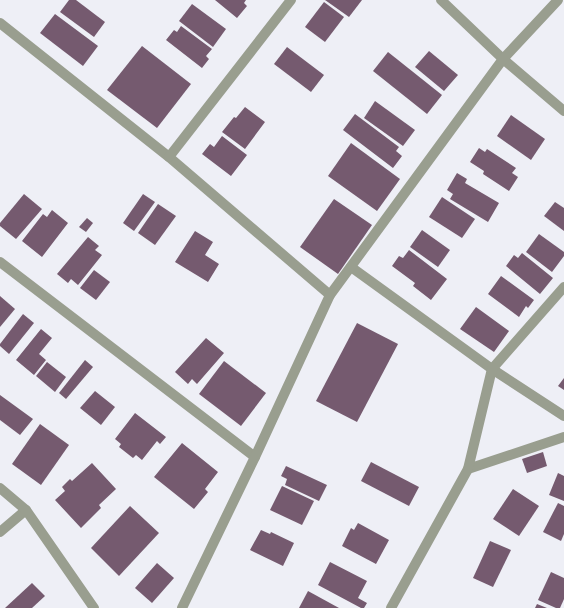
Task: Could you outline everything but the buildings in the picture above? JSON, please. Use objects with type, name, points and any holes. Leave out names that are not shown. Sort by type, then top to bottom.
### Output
[{"type":"street","points":[[169,157],[290,0]]},
{"type":"street","points":[[441,0],[503,59],[564,111]]},
{"type":"street","points":[[182,608],[255,457],[330,295],[503,59],[558,0]]},
{"type":"street","points":[[0,22],[169,157],[330,295]]},
{"type":"street","points":[[0,262],[255,457]]},
{"type":"street","points":[[351,266],[492,369],[564,416]]},
{"type":"street","points":[[391,608],[468,469],[492,369],[564,287]]},
{"type":"street","points":[[468,469],[564,437]]},
{"type":"street","points":[[0,488],[26,510],[94,608]]},
{"type":"street","points":[[0,532],[26,510]]}]
